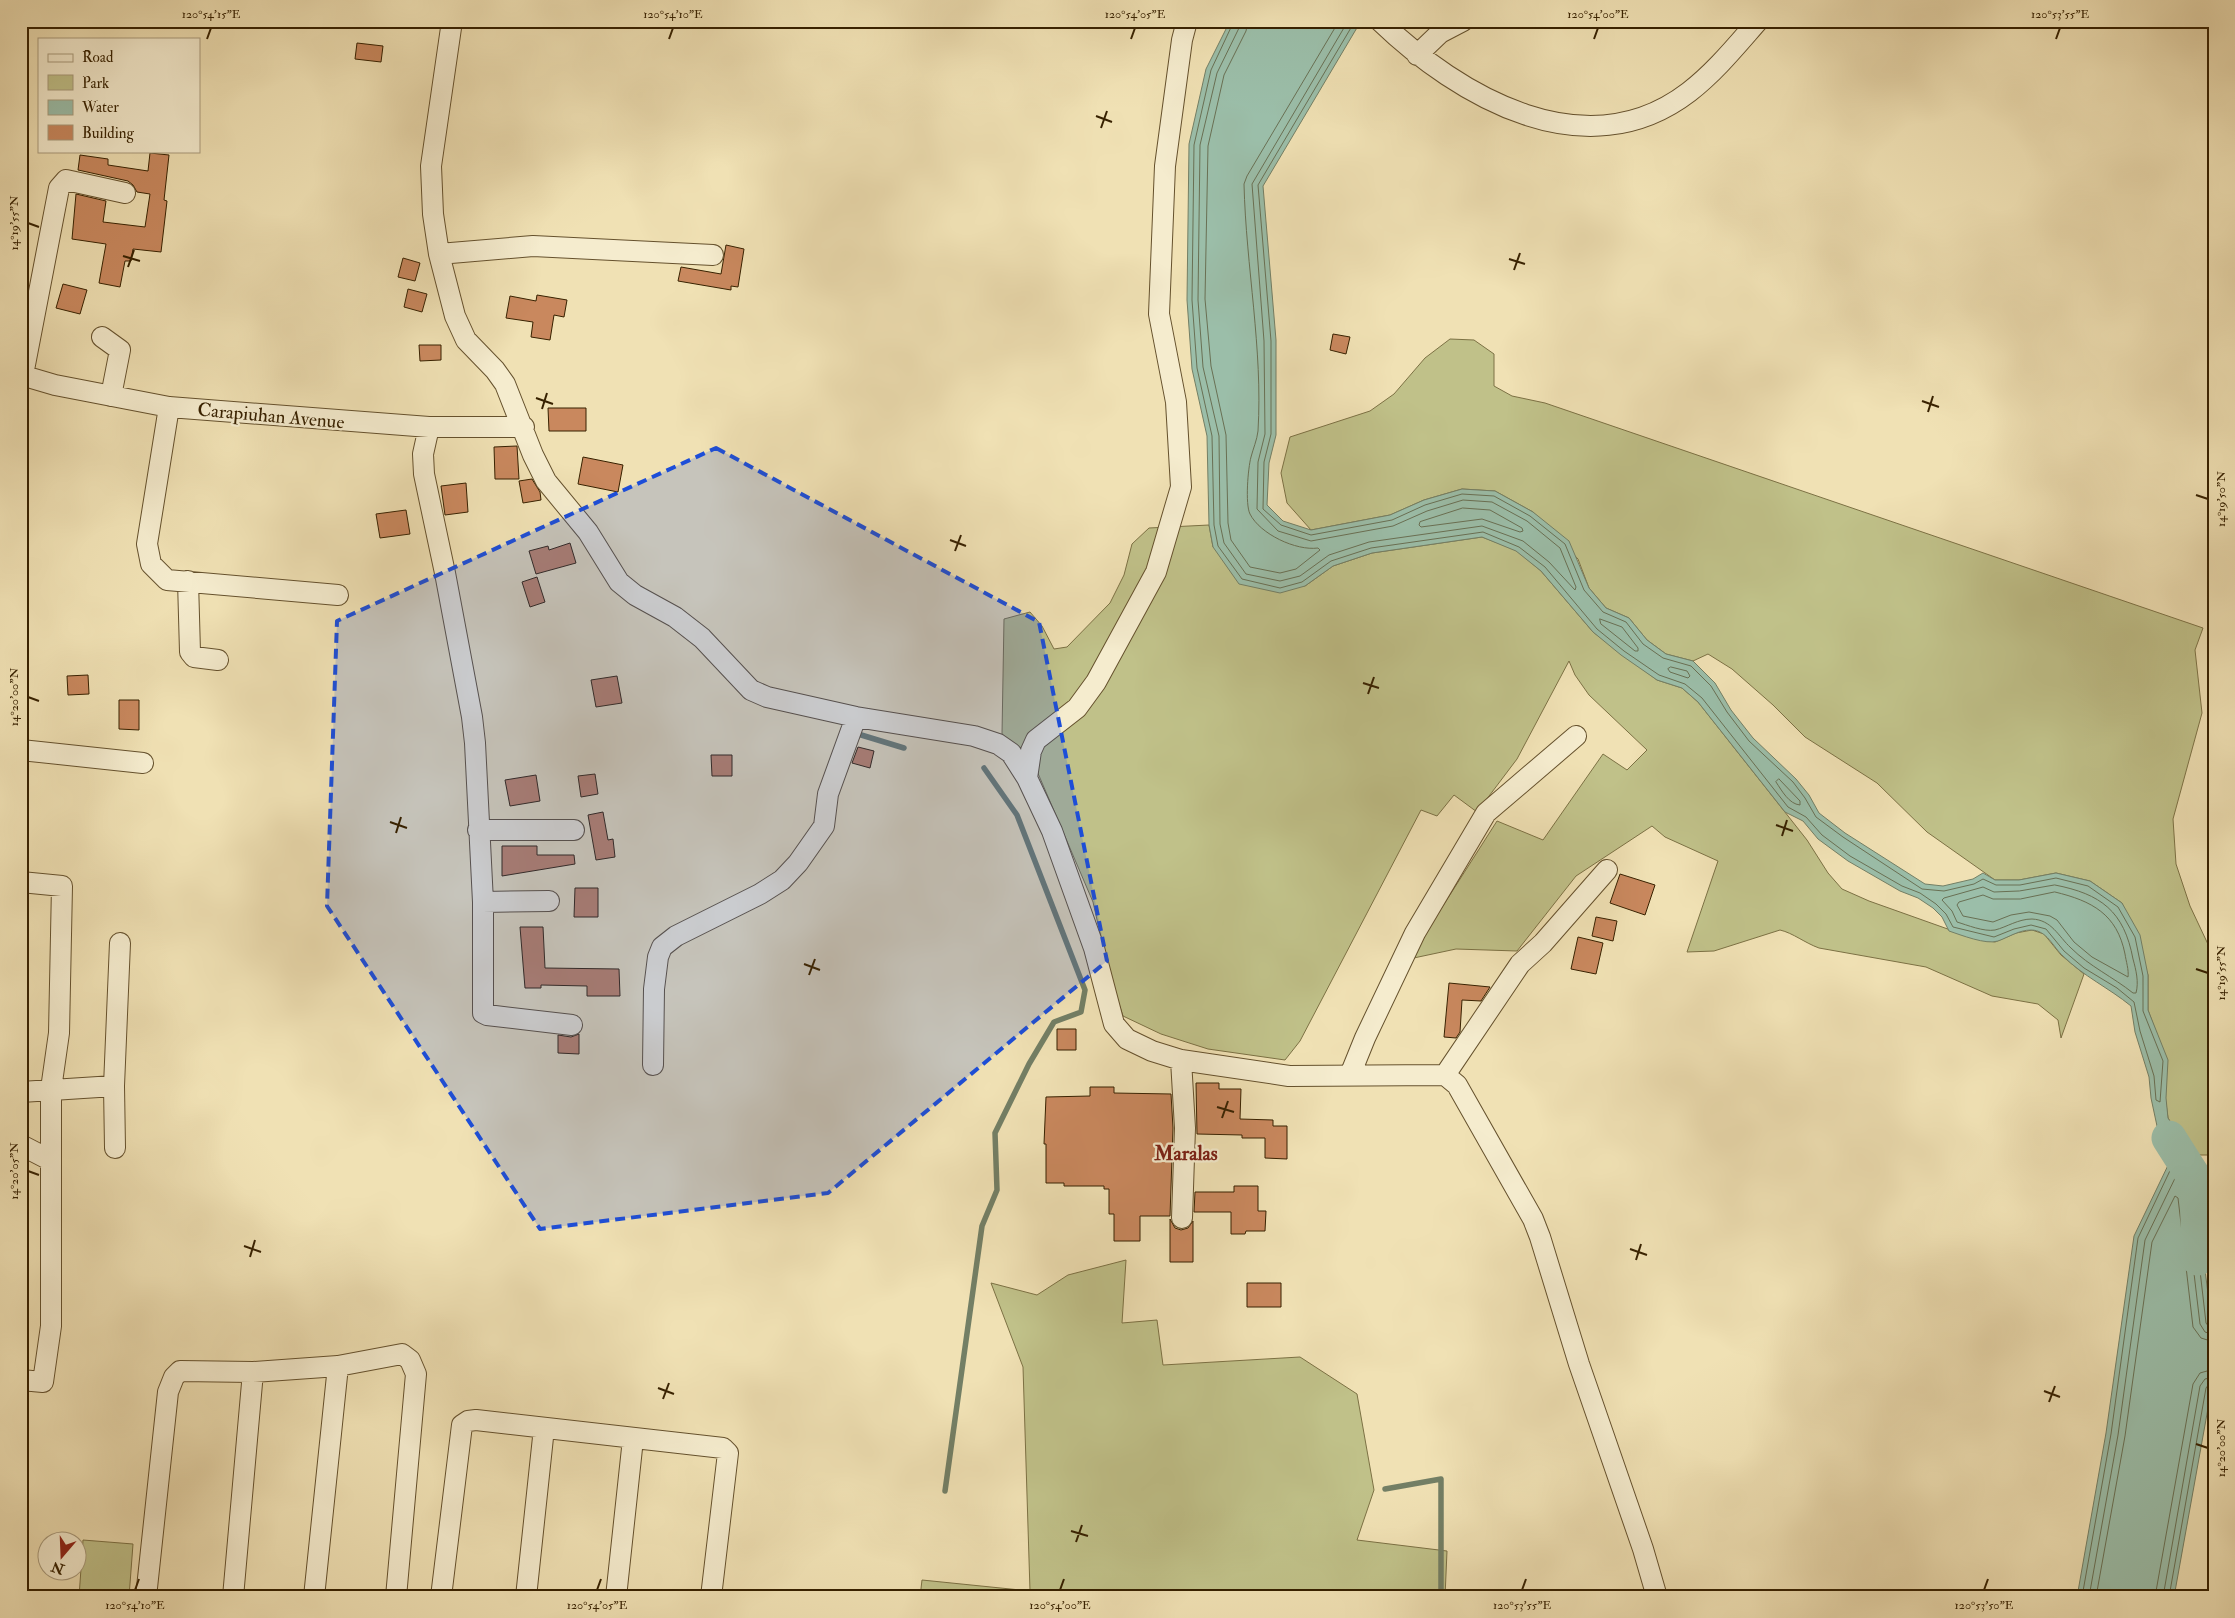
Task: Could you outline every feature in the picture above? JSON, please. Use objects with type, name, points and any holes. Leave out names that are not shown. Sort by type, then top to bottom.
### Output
[{"type":"street","points":[[452,21],[431,166],[433,214],[439,254],[455,316],[466,340],[495,370],[505,384],[524,427],[533,455],[546,480],[588,532],[619,582],[635,595],[675,617],[702,638],[751,690],[767,697],[856,717],[974,736],[998,744],[1011,753],[1027,778],[1052,831],[1094,948],[1114,1024],[1127,1039],[1152,1051],[1181,1060],[1290,1076],[1445,1075],[1456,1084],[1537,1228],[1578,1364],[1643,1549],[1657,1597]]},
{"type":"street","points":[[1027,778],[1031,751],[1036,740],[1077,708],[1096,682],[1156,572],[1181,487],[1176,402],[1159,314],[1165,166],[1182,40],[1187,21]]},
{"type":"street","points":[[1380,21],[1410,49],[1463,85],[1519,113],[1566,125],[1614,123],[1647,116],[1688,92],[1727,57],[1758,21]]},
{"type":"street","points":[[1410,49],[1463,21]]},
{"type":"street","points":[[22,375],[59,188],[66,180],[124,193]]},
{"type":"street","points":[[439,254],[533,246],[713,255]]},
{"type":"street","points":[[102,337],[120,350],[111,396]]},
{"type":"street","name":"Carapiuhan Avenue","points":[[22,375],[54,385],[169,407],[429,427],[524,427]]},
{"type":"street","points":[[169,407],[147,544],[151,564],[167,580],[338,595]]},
{"type":"street","points":[[429,427],[423,454],[424,474],[472,717],[483,902],[483,1013],[487,1016],[572,1025]]},
{"type":"street","points":[[188,581],[190,652],[194,657],[218,660]]},
{"type":"street","points":[[653,1065],[654,990],[658,957],[662,947],[676,936],[760,894],[782,880],[798,863],[824,826],[828,794],[856,717]]},
{"type":"street","points":[[1350,1075],[1365,1038],[1415,933],[1486,813],[1576,736]]},
{"type":"street","points":[[21,750],[143,762]]},
{"type":"street","points":[[478,830],[574,830]]},
{"type":"street","points":[[1445,1075],[1520,964],[1543,942],[1607,870]]},
{"type":"street","points":[[21,882],[62,886],[59,1033],[51,1090],[50,1160],[53,1285],[51,1326],[43,1382],[21,1380]]},
{"type":"street","points":[[483,902],[549,901]]},
{"type":"street","points":[[115,1148],[114,1086],[120,943]]},
{"type":"street","points":[[1181,1060],[1185,1128],[1182,1218]]},
{"type":"street","points":[[21,1092],[114,1086]]},
{"type":"street","points":[[21,1145],[50,1160]]},
{"type":"street","points":[[146,1597],[168,1392],[180,1371],[252,1372],[338,1366],[402,1354],[410,1360],[416,1374],[396,1597]]},
{"type":"street","points":[[314,1597],[338,1366]]},
{"type":"street","points":[[233,1597],[252,1372]]},
{"type":"street","points":[[440,1597],[462,1425],[468,1421],[476,1420],[722,1448],[728,1453],[711,1597]]},
{"type":"street","points":[[526,1597],[544,1428]]},
{"type":"street","points":[[616,1597],[633,1439]]},
{"type":"highlighted area","points":[[716,448],[1039,622],[1107,961],[828,1193],[540,1229],[327,906],[337,621]]},
{"type":"green space","points":[[1450,339],[1474,340],[1494,354],[1494,386],[1512,396],[1545,403],[2203,628],[2195,650],[2202,713],[2173,819],[2176,864],[2190,906],[2214,957],[2214,1155],[2191,1155],[2168,1118],[2156,1032],[2148,1010],[2148,975],[2122,903],[2090,881],[2056,873],[2019,880],[1995,880],[1927,832],[1877,783],[1805,737],[1773,705],[1732,669],[1708,654],[1693,661],[1666,654],[1647,640],[1629,618],[1606,608],[1589,588],[1578,559],[1533,512],[1495,491],[1462,489],[1424,500],[1390,515],[1311,530],[1287,503],[1281,473],[1290,437],[1370,411],[1394,394],[1425,358]]},
{"type":"green space","points":[[1209,525],[1213,547],[1305,586],[1333,566],[1372,553],[1482,537],[1516,550],[1541,571],[1593,632],[1657,680],[1682,688],[1698,702],[1807,840],[1828,873],[1842,889],[1869,901],[1973,938],[1995,942],[2016,933],[2032,930],[2044,934],[2061,955],[2084,974],[2061,1038],[2058,1020],[2038,1004],[1992,996],[1926,967],[1819,948],[1780,930],[1714,951],[1687,952],[1718,861],[1665,837],[1652,826],[1576,876],[1517,951],[1456,949],[1409,959],[1497,821],[1543,840],[1603,754],[1627,770],[1647,750],[1589,695],[1575,675],[1569,661],[1517,759],[1477,812],[1454,795],[1437,816],[1421,810],[1300,1041],[1285,1060],[1208,1049],[1161,1034],[1123,1016],[1109,973],[1093,902],[1037,771],[1002,734],[1004,619],[1030,612],[1042,626],[1054,649],[1067,647],[1110,603],[1124,575],[1132,544],[1149,528]]},
{"type":"green space","points":[[1126,1260],[1122,1323],[1157,1320],[1163,1365],[1300,1357],[1357,1394],[1374,1490],[1357,1540],[1447,1551],[1445,1597],[920,1597],[922,1580],[1030,1591],[1023,1367],[991,1283],[1037,1295],[1068,1275]]},
{"type":"green space","points":[[88,1540],[133,1544],[129,1597],[79,1597],[80,1580],[88,1580]]},
{"type":"water","points":[[1230,21],[1361,21],[1263,186],[1276,340],[1276,435],[1269,463],[1267,505],[1283,521],[1311,530],[1390,515],[1424,500],[1462,489],[1495,491],[1533,512],[1569,541],[1589,588],[1606,608],[1629,618],[1647,640],[1666,654],[1693,661],[1715,683],[1731,710],[1753,738],[1796,779],[1809,795],[1819,813],[1845,833],[1925,884],[1943,886],[1973,879],[1983,873],[1995,880],[2019,880],[2056,873],[2090,881],[2122,903],[2140,935],[2148,975],[2148,1010],[2168,1060],[2166,1098],[2168,1118],[2191,1155],[2214,1343],[2214,1375],[2174,1597],[2077,1597],[2106,1433],[2134,1236],[2172,1157],[2160,1140],[2151,1098],[2149,1077],[2135,1032],[2131,1006],[2071,963],[2041,933],[2027,930],[1998,941],[1987,942],[1949,931],[1942,917],[1933,908],[1848,861],[1818,839],[1803,821],[1785,812],[1698,702],[1682,688],[1657,680],[1621,655],[1593,632],[1541,571],[1516,551],[1482,537],[1372,553],[1333,566],[1305,586],[1280,593],[1239,584],[1213,547],[1209,525],[1207,436],[1192,369],[1187,300],[1189,144],[1206,69]]},
{"type":"building","points":[[357,43],[383,46],[381,62],[355,59]]},
{"type":"building","points":[[150,153],[169,155],[164,200],[167,201],[161,252],[133,249],[131,261],[125,261],[120,287],[99,283],[106,244],[72,239],[76,194],[106,201],[103,222],[145,227],[150,194],[137,192],[128,181],[78,170],[80,155],[108,159],[108,165],[148,171]]},
{"type":"building","points":[[726,245],[744,249],[738,287],[731,286],[731,290],[678,281],[681,267],[721,274]]},
{"type":"building","points":[[403,258],[420,263],[415,281],[398,277]]},
{"type":"building","points":[[63,284],[87,290],[80,314],[56,308]]},
{"type":"building","points":[[408,289],[427,294],[422,312],[404,307]]},
{"type":"building","points":[[537,295],[567,300],[564,317],[554,315],[550,340],[531,337],[533,322],[506,318],[510,296],[536,301]]},
{"type":"building","points":[[1333,334],[1350,337],[1346,354],[1330,350]]},
{"type":"building","points":[[419,345],[441,345],[441,360],[420,361]]},
{"type":"building","points":[[548,408],[586,408],[586,431],[549,431]]},
{"type":"building","points":[[517,446],[519,479],[495,479],[494,447]]},
{"type":"building","points":[[583,457],[623,465],[618,492],[578,484]]},
{"type":"building","points":[[532,479],[540,492],[541,500],[523,503],[519,481]]},
{"type":"building","points":[[466,483],[468,512],[445,515],[441,486]]},
{"type":"building","points":[[406,510],[410,534],[380,538],[376,514]]},
{"type":"building","points":[[570,543],[576,563],[536,574],[529,551],[548,546],[549,550]]},
{"type":"building","points":[[537,577],[545,602],[530,607],[522,582]]},
{"type":"building","points":[[88,675],[89,694],[68,695],[67,676]]},
{"type":"building","points":[[617,676],[622,703],[596,707],[591,680]]},
{"type":"building","points":[[119,700],[139,700],[139,730],[119,729]]},
{"type":"building","points":[[858,747],[874,751],[870,768],[852,763]]},
{"type":"building","points":[[711,755],[732,755],[732,776],[712,776]]},
{"type":"building","points":[[595,774],[598,794],[581,797],[578,776]]},
{"type":"building","points":[[536,775],[540,801],[510,806],[505,780]]},
{"type":"building","points":[[603,812],[608,840],[613,839],[615,857],[596,860],[588,815]]},
{"type":"building","points":[[502,846],[537,846],[537,855],[574,855],[575,864],[502,876]]},
{"type":"building","points":[[1620,874],[1655,885],[1645,915],[1610,903]]},
{"type":"building","points":[[575,888],[598,888],[598,917],[574,917]]},
{"type":"building","points":[[1596,917],[1617,921],[1613,941],[1592,936]]},
{"type":"building","points":[[520,927],[543,927],[545,968],[619,969],[620,996],[587,996],[587,986],[541,985],[541,988],[525,988]]},
{"type":"building","points":[[1578,937],[1603,943],[1596,974],[1571,969]]},
{"type":"building","points":[[1449,983],[1490,987],[1481,1001],[1462,1000],[1460,1032],[1456,1038],[1444,1037]]},
{"type":"building","points":[[1057,1029],[1076,1029],[1076,1050],[1057,1050]]},
{"type":"building","points":[[579,1034],[579,1054],[558,1053],[558,1035],[571,1037]]},
{"type":"building","points":[[1196,1083],[1219,1083],[1219,1089],[1241,1089],[1240,1119],[1273,1120],[1273,1126],[1287,1126],[1287,1159],[1265,1158],[1265,1138],[1242,1138],[1242,1135],[1197,1134]]},
{"type":"building","points":[[1090,1087],[1114,1087],[1114,1093],[1171,1094],[1173,1128],[1170,1216],[1140,1216],[1140,1241],[1114,1241],[1114,1214],[1109,1214],[1109,1189],[1104,1189],[1104,1186],[1064,1186],[1064,1183],[1046,1183],[1046,1144],[1044,1144],[1046,1097],[1090,1096]]},
{"type":"building","points":[[1234,1186],[1258,1186],[1258,1211],[1266,1211],[1265,1231],[1246,1231],[1245,1234],[1231,1234],[1231,1212],[1194,1212],[1195,1192],[1234,1192]]},
{"type":"building","points":[[1170,1219],[1175,1228],[1181,1230],[1188,1228],[1193,1221],[1193,1262],[1170,1262]]},
{"type":"building","points":[[1247,1283],[1281,1283],[1281,1307],[1247,1307]]},
{"type":"waterway","points":[[858,734],[904,748]]},
{"type":"waterway","points":[[945,1491],[982,1226],[997,1190],[995,1133],[1029,1064],[1054,1022],[1081,1012],[1085,990],[1017,815],[984,768]]},
{"type":"waterway","points":[[2169,1138],[2195,1179],[2198,1196],[2198,1258]]},
{"type":"waterway","points":[[1385,1489],[1441,1479],[1441,1597]]},
{"type":"district","name":"Maralas","points":[[1186,1153]]}]
